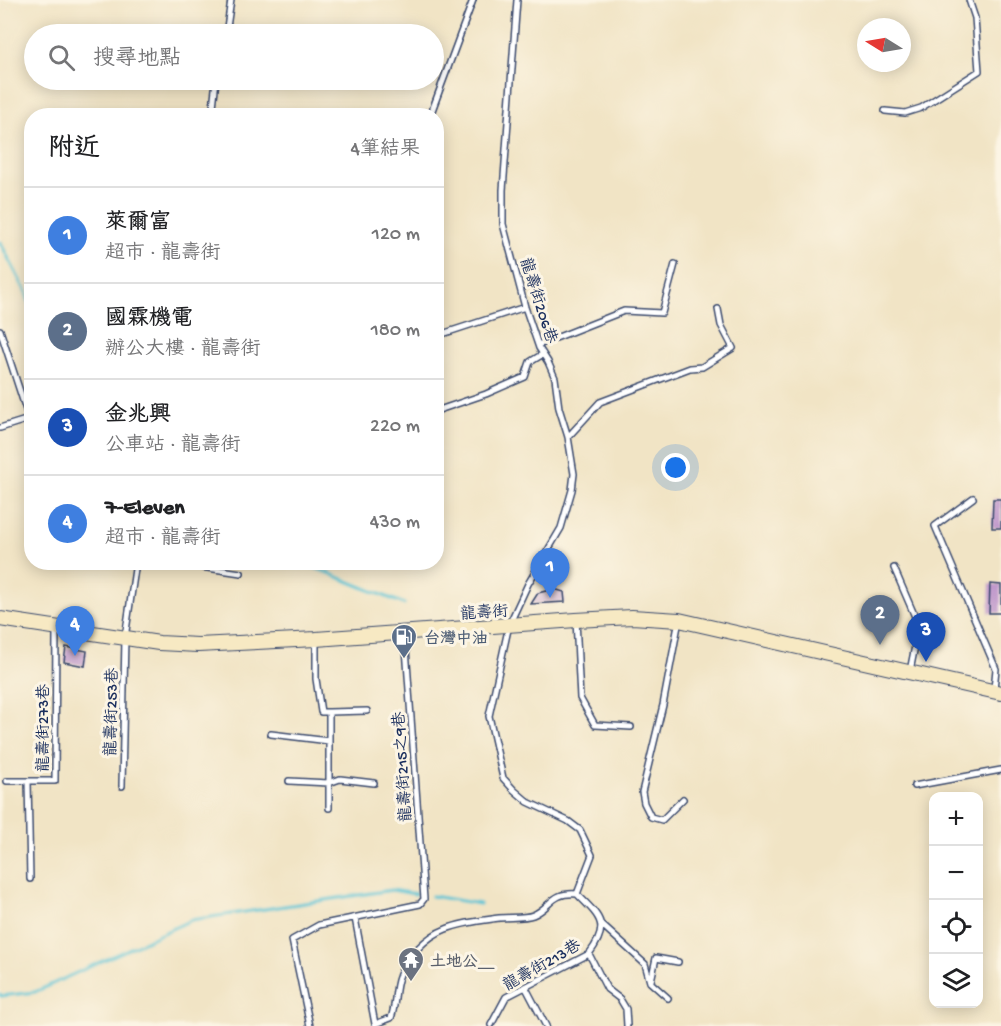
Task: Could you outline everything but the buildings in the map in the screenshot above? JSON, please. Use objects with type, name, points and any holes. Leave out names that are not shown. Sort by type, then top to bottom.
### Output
[{"type":"street","name":"龍壽街","points":[[0,619],[159,643],[198,645],[632,617],[679,620],[997,692]]},
{"type":"lane","points":[[227,24],[231,0]]},
{"type":"lane","points":[[444,78],[473,0]]},
{"type":"lane","name":"龍壽街206巷","points":[[509,625],[528,584],[555,543],[565,518],[574,474],[568,437],[559,408],[555,378],[538,345],[525,308],[503,224],[503,190],[517,0]]},
{"type":"lane","points":[[885,111],[905,113],[921,108],[979,71],[975,18],[969,0]]},
{"type":"lane","points":[[213,108],[215,90]]},
{"type":"lane","points":[[433,108],[440,90]]},
{"type":"lane","points":[[538,345],[624,310],[662,313],[675,264]]},
{"type":"lane","points":[[444,333],[525,308]]},
{"type":"lane","points":[[568,437],[600,402],[690,368],[702,367],[733,348],[721,325],[718,309]]},
{"type":"lane","points":[[0,330],[24,404]]},
{"type":"lane","points":[[444,408],[486,394],[525,377],[530,362],[543,354]]},
{"type":"lane","points":[[0,428],[24,421]]},
{"type":"lane","points":[[974,498],[935,526],[996,669],[997,692]]},
{"type":"lane","points":[[894,568],[919,626],[910,671]]},
{"type":"lane","name":"龍壽街253巷","points":[[122,786],[125,638],[135,570]]},
{"type":"lane","points":[[221,570],[241,573]]},
{"type":"lane","points":[[576,620],[580,698],[595,725],[631,727]]},
{"type":"lane","points":[[679,620],[663,705],[642,792],[644,803],[651,817],[662,820],[683,799]]},
{"type":"lane","points":[[509,625],[489,716],[495,747],[503,778],[514,790],[528,802],[568,821],[580,830],[592,855],[577,894]]},
{"type":"lane","name":"龍壽街273巷","points":[[7,781],[55,781],[56,627]]},
{"type":"lane","name":"龍壽街215之9巷","points":[[355,918],[420,904],[424,898],[405,633]]},
{"type":"lane","points":[[316,639],[316,679],[321,712],[367,711]]},
{"type":"lane","points":[[329,712],[329,808]]},
{"type":"lane","points":[[271,734],[329,741]]},
{"type":"lane","points":[[914,786],[1001,770]]},
{"type":"lane","points":[[289,781],[329,783],[340,779],[374,783]]},
{"type":"lane","points":[[28,781],[30,879]]},
{"type":"lane","points":[[310,1026],[292,940],[319,925],[355,918],[375,1023],[391,1018],[399,976],[406,962],[422,945],[444,930],[459,924],[501,917],[533,915],[551,900],[566,893],[577,894],[600,918],[602,925],[645,964],[650,982],[668,998]]},
{"type":"lane","name":"龍壽街213巷","points":[[491,1025],[506,997],[589,954],[597,944],[602,925]]},
{"type":"lane","points":[[589,954],[607,989],[620,999],[626,1009],[627,1026]]},
{"type":"lane","points":[[650,982],[656,958],[678,962]]},
{"type":"lane","points":[[525,988],[546,1026]]},
{"type":"waterway","points":[[0,242],[24,288]]},
{"type":"waterway","points":[[321,570],[404,604]]},
{"type":"waterway","points":[[0,994],[1,996],[35,992],[191,920],[392,890],[415,894]]},
{"type":"waterway","points":[[432,896],[480,904]]},
{"type":"place","name":"萊爾富","points":[[550,598]]},
{"type":"place","name":"國霖機電","points":[[880,645]]},
{"type":"place","name":"7-Eleven","points":[[75,656]]},
{"type":"place","name":"台灣中油","points":[[404,660]]},
{"type":"place","name":"金兆興","points":[[926,662]]},
{"type":"place","name":"土地公＿","points":[[411,983]]}]
